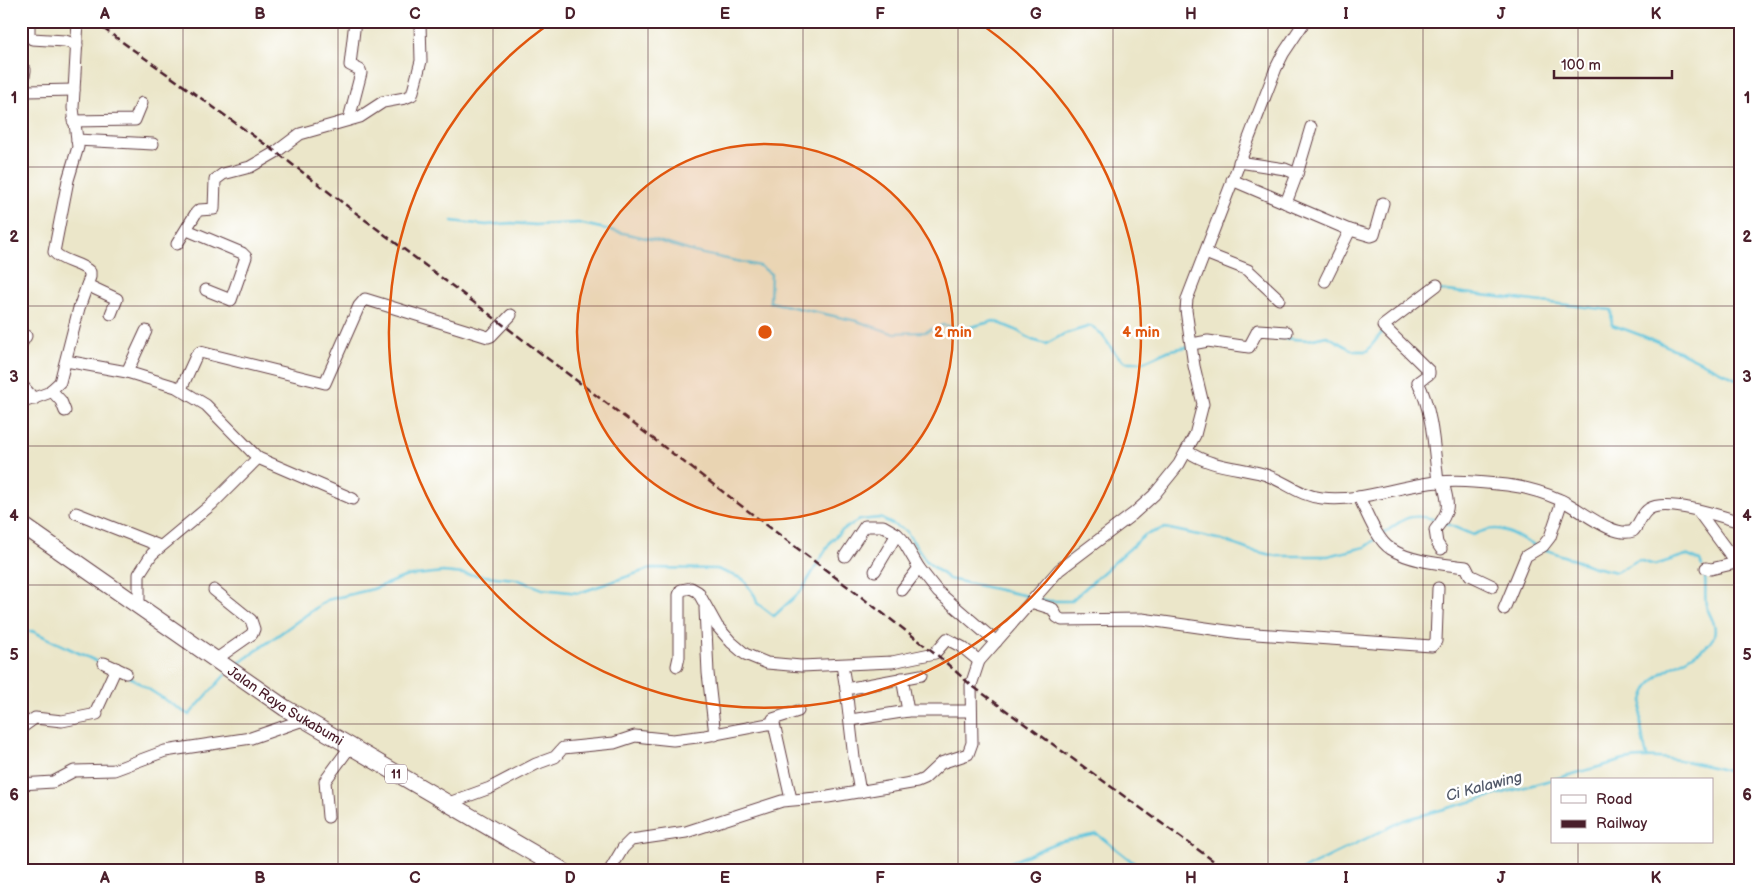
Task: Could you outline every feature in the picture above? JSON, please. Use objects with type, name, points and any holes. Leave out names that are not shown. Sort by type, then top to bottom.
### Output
[{"type":"highway","name":"Jalan Raya Sukabumi","points":[[21,524],[303,720],[562,870]]},
{"type":"street","points":[[29,21],[29,35],[32,39],[65,41],[77,45]]},
{"type":"street","points":[[21,403],[51,390],[60,382],[77,315],[91,274],[88,270],[54,252],[64,197],[77,150],[73,121],[78,21]]},
{"type":"street","points":[[349,119],[361,73],[360,70],[350,65],[355,21]]},
{"type":"street","points":[[176,244],[199,210],[214,209],[217,177],[250,167],[276,152],[300,134],[360,117],[383,102],[412,95],[421,61],[420,23],[418,21]]},
{"type":"street","points":[[610,870],[626,844],[631,840],[686,832],[791,800],[828,797],[922,780],[941,763],[966,756],[972,743],[971,685],[979,661],[1059,570],[1147,502],[1187,451],[1199,427],[1204,404],[1196,375],[1186,302],[1238,162],[1276,68],[1305,21]]},
{"type":"street","points":[[21,68],[24,70],[23,84],[28,91],[74,90]]},
{"type":"street","points":[[73,121],[134,120],[142,103]]},
{"type":"street","points":[[1286,203],[1297,174],[1311,126]]},
{"type":"street","points":[[77,140],[153,144]]},
{"type":"street","points":[[1238,162],[1286,169],[1297,174]]},
{"type":"street","points":[[1232,180],[1350,230],[1370,236],[1374,235],[1382,204]]},
{"type":"street","points":[[187,230],[242,253],[246,257],[231,300],[206,290]]},
{"type":"street","points":[[1325,281],[1350,230]]},
{"type":"street","points":[[1205,252],[1248,270],[1279,299]]},
{"type":"street","points":[[87,285],[117,299],[111,314]]},
{"type":"street","points":[[1437,285],[1383,326],[1429,371],[1429,374],[1418,382],[1424,390],[1448,512],[1435,530],[1437,543],[1441,549]]},
{"type":"street","points":[[181,389],[196,356],[200,352],[325,383],[359,306],[365,299],[488,337],[511,315]]},
{"type":"street","points":[[1192,346],[1208,341],[1249,347],[1252,346],[1254,334],[1258,330],[1287,332]]},
{"type":"street","points":[[127,372],[146,332]]},
{"type":"street","points":[[66,361],[127,372],[161,381],[181,389],[199,400],[220,418],[258,458],[353,499]]},
{"type":"street","points":[[21,384],[34,399]]},
{"type":"street","points":[[51,390],[65,411]]},
{"type":"street","points":[[1187,451],[1209,462],[1266,475],[1308,495],[1323,498],[1358,497],[1441,482],[1509,486],[1562,501],[1595,521],[1626,533],[1633,531],[1644,513],[1653,507],[1669,506],[1740,522]]},
{"type":"street","points":[[136,605],[139,574],[160,546],[206,509],[258,458]]},
{"type":"street","points":[[1358,497],[1374,527],[1390,549],[1438,563],[1466,567],[1470,575],[1493,586]]},
{"type":"street","points":[[1504,609],[1526,556],[1547,542],[1550,537],[1562,501]]},
{"type":"street","points":[[1698,511],[1738,565],[1712,569],[1706,568]]},
{"type":"street","points":[[76,513],[160,546]]},
{"type":"street","points":[[845,556],[865,526],[883,526],[902,539],[919,568],[944,599],[996,642]]},
{"type":"street","points":[[875,571],[897,534]]},
{"type":"street","points":[[902,590],[919,568]]},
{"type":"street","points":[[1032,602],[1053,609],[1057,617],[1062,620],[1142,619],[1241,633],[1432,646],[1436,641],[1438,588]]},
{"type":"street","points":[[677,666],[679,657],[680,592],[695,589],[702,598],[705,608],[708,673],[715,735]]},
{"type":"street","points":[[214,590],[251,620],[254,629],[252,634],[217,661]]},
{"type":"street","points":[[705,608],[727,638],[753,658],[768,663],[791,666],[884,663],[935,653],[947,639],[962,647],[979,661]]},
{"type":"street","points":[[21,728],[35,718],[62,721],[96,714],[121,670],[104,663]]},
{"type":"street","points":[[842,665],[860,792]]},
{"type":"street","points":[[846,689],[921,675]]},
{"type":"street","points":[[902,678],[908,710]]},
{"type":"street","points":[[851,720],[908,710],[971,711]]},
{"type":"street","points":[[791,800],[773,723],[775,717],[798,711]]},
{"type":"street","points":[[21,784],[53,782],[74,771],[114,770],[165,750],[251,738],[303,720]]},
{"type":"street","points":[[446,804],[490,788],[536,764],[555,757],[563,748],[614,742],[635,736],[673,740],[715,735],[773,723]]},
{"type":"street","points":[[328,817],[325,781],[350,747]]},
{"type":"waterway","points":[[452,221],[486,225],[578,223],[655,240],[694,252],[760,266],[771,274],[770,302],[857,321],[892,333],[925,332],[943,325],[963,329],[994,321],[1016,330],[1032,340],[1046,344],[1064,334],[1091,326],[1101,334],[1116,354],[1126,362],[1143,362],[1170,350],[1187,347]]},
{"type":"waterway","points":[[1438,290],[1611,310],[1612,325],[1661,343],[1740,381]]},
{"type":"waterway","points":[[1259,339],[1266,337],[1308,340],[1327,336],[1354,351],[1367,351],[1384,330]]},
{"type":"waterway","points":[[1382,535],[1407,518],[1420,517],[1437,520]]},
{"type":"waterway","points":[[235,666],[327,600],[373,589],[407,576],[443,572],[516,579],[542,589],[579,593],[652,568],[717,569],[743,579],[755,596],[757,603],[774,616],[802,590],[831,541],[841,531],[859,520],[880,518],[906,531],[927,562],[949,579],[1032,597]]},
{"type":"waterway","points":[[1445,523],[1473,535],[1491,529],[1499,529],[1536,546]]},
{"type":"waterway","points":[[1040,599],[1071,601],[1145,535],[1165,528],[1222,540],[1249,550],[1277,556],[1328,556],[1365,547],[1377,538]]},
{"type":"waterway","points":[[1544,549],[1594,567],[1616,572],[1638,560],[1655,565],[1686,555],[1700,561],[1702,566]]},
{"type":"waterway","points":[[1647,756],[1642,737],[1641,716],[1644,697],[1648,688],[1662,673],[1706,647],[1715,634],[1714,625],[1706,605],[1704,571]]},
{"type":"waterway","points":[[21,632],[32,631],[100,663]]},
{"type":"waterway","points":[[128,676],[189,715],[225,675]]},
{"type":"waterway","name":"Ci Kalawing","points":[[1558,778],[1624,760],[1639,758],[1668,759],[1696,763],[1740,774]]},
{"type":"waterway","name":"Ci Kalawing","points":[[1302,870],[1404,820],[1551,780]]},
{"type":"waterway","name":"Ci Kalawing","points":[[992,870],[1058,842],[1097,834],[1143,870]]},
{"type":"railway","points":[[93,21],[276,152],[935,653],[971,685],[1226,870]]}]
